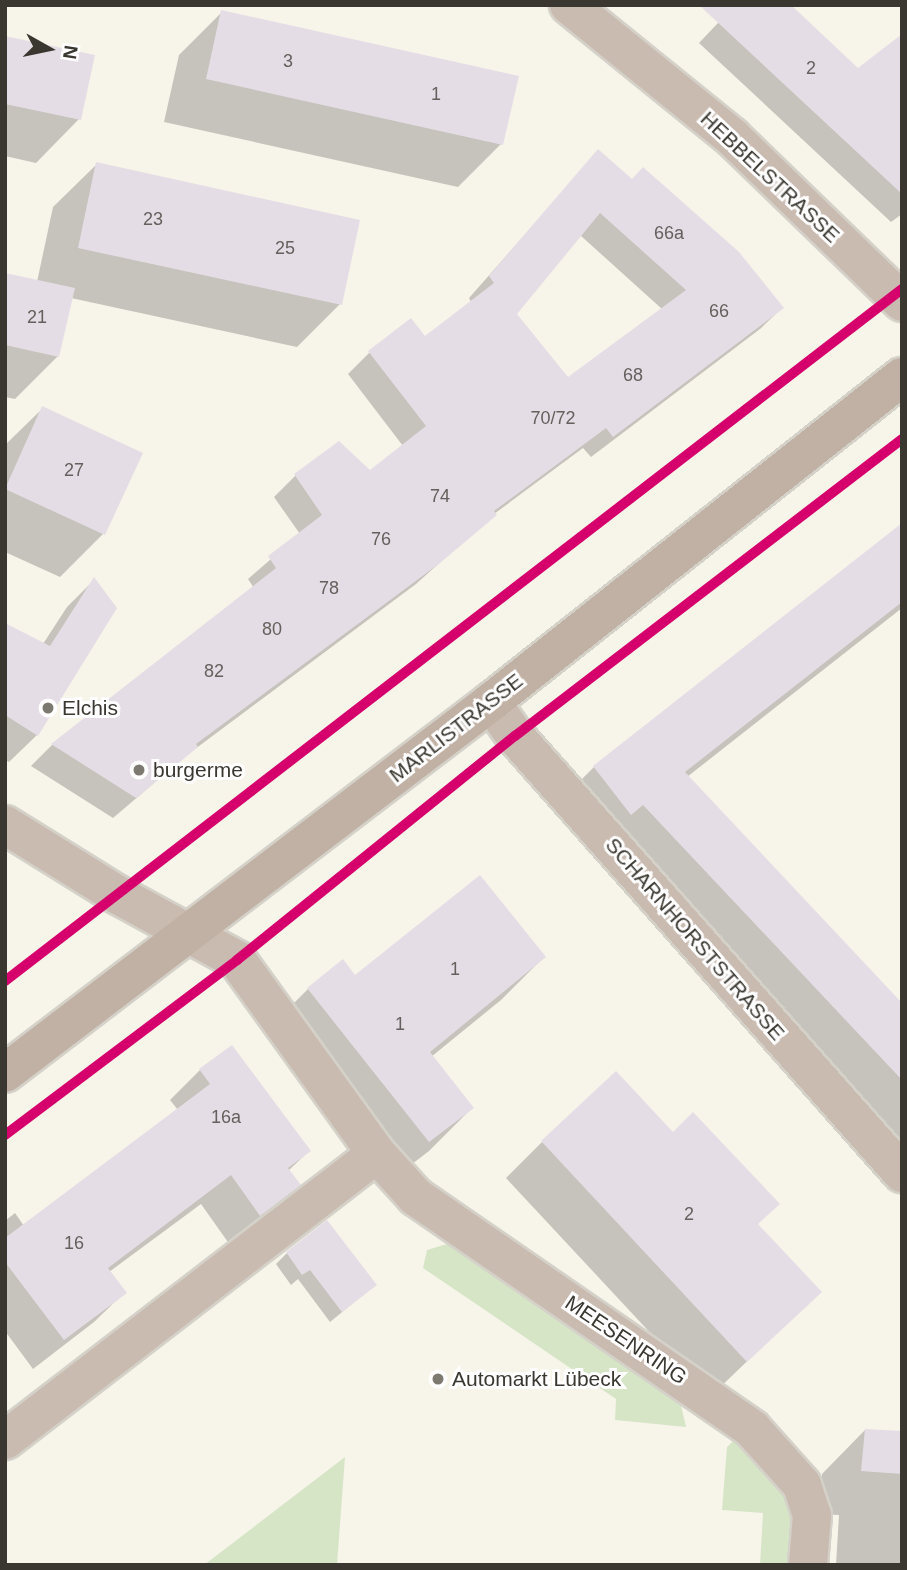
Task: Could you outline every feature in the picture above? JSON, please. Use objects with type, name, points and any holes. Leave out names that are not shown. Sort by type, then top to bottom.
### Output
[{"type":"main road","name":"MARLISTRASSE","points":[[5,1073],[491,702],[902,377]]},
{"type":"street","name":"HEBBELSTRASSE","points":[[569,5],[732,137],[902,302]]},
{"type":"street","name":"SCHARNHORSTSTRASSE","points":[[491,702],[524,746],[902,1173]]},
{"type":"street","name":"MEESENRING","points":[[5,825],[118,895],[237,960],[377,1154],[416,1197],[752,1429],[802,1485],[812,1515],[808,1565]]},
{"type":"street","points":[[5,1440],[377,1154]]},
{"type":"green space","points":[[447,1244],[458,1247],[680,1401],[686,1427],[615,1420],[616,1399],[423,1268],[427,1250]]},
{"type":"green space","points":[[732,1442],[741,1442],[786,1493],[795,1517],[792,1565],[760,1565],[763,1513],[722,1510],[727,1447]]},
{"type":"green space","points":[[345,1457],[337,1565],[204,1565]]},
{"type":"building","points":[[699,5],[791,5],[858,68],[902,34],[902,194]]},
{"type":"building","points":[[221,10],[519,76],[503,145],[206,79]]},
{"type":"building","points":[[5,36],[95,55],[81,120],[5,104]]},
{"type":"building","points":[[598,149],[632,179],[643,167],[739,252],[784,308],[613,437],[606,428],[494,511],[497,515],[440,563],[196,744],[198,747],[136,798],[51,744],[276,568],[268,556],[322,515],[294,474],[339,441],[370,470],[426,426],[368,351],[411,318],[425,336],[494,283],[489,276]],"holes":[[[600,213],[686,290],[568,377],[517,314]]]},
{"type":"building","points":[[96,162],[360,220],[342,305],[78,248]]},
{"type":"building","points":[[5,273],[75,288],[59,357],[5,345]]},
{"type":"building","points":[[42,406],[143,453],[105,535],[5,489]]},
{"type":"building","points":[[902,523],[902,602],[685,772],[902,1003],[902,1080],[643,805],[631,815],[593,766]]},
{"type":"building","points":[[94,577],[117,608],[38,736],[5,715],[5,623],[50,646]]},
{"type":"building","points":[[480,875],[546,957],[430,1052],[474,1108],[429,1142],[307,988],[343,959],[355,975]]},
{"type":"building","points":[[232,1045],[311,1151],[288,1168],[301,1185],[260,1216],[231,1175],[108,1268],[127,1293],[64,1340],[5,1262],[5,1238],[210,1084],[199,1069]]},
{"type":"building","points":[[616,1071],[673,1132],[693,1112],[780,1204],[758,1224],[822,1292],[747,1362],[541,1141]]},
{"type":"building","points":[[327,1220],[377,1285],[342,1312],[310,1270],[302,1275],[286,1252]]},
{"type":"building","points":[[865,1429],[902,1431],[902,1474],[861,1471]]},
{"type":"cycle path","points":[[5,981],[902,289]]},
{"type":"cycle path","points":[[5,1135],[237,960],[515,736],[902,439]]},
{"type":"place","name":"Elchis","points":[[48,708]]},
{"type":"place","name":"burgerme","points":[[139,770]]},
{"type":"place","name":"Automarkt Lübeck","points":[[438,1379]]}]
